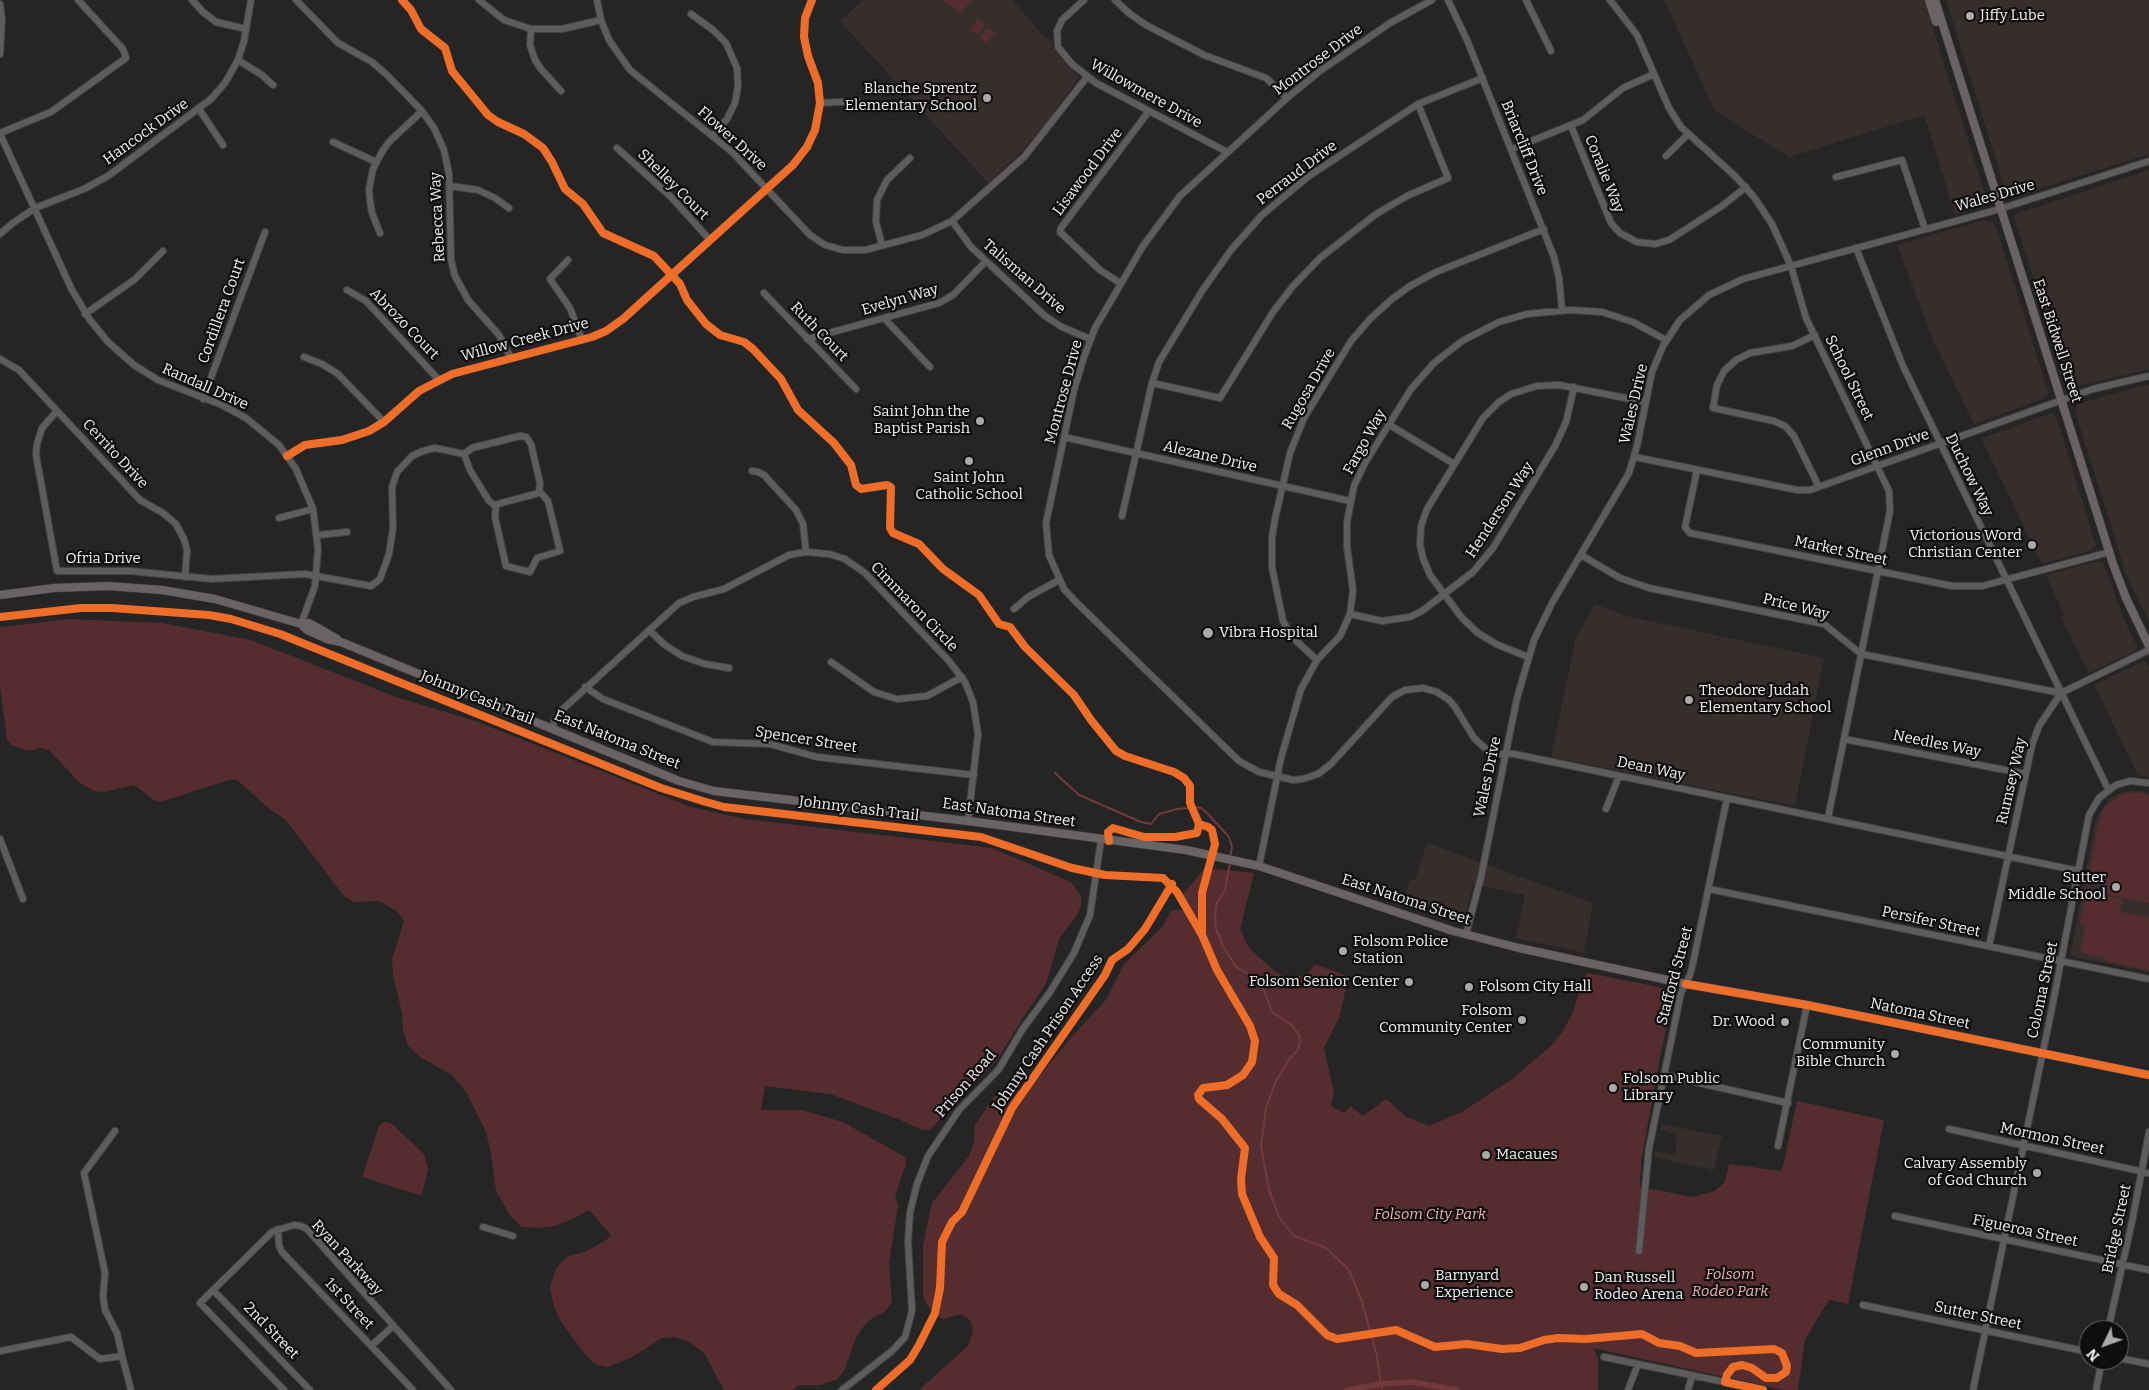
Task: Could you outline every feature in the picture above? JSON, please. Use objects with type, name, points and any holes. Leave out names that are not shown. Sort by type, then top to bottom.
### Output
[{"type":"main road","name":"East Bidwell Street","points":[[1929,0],[1940,34],[1947,40]]},
{"type":"main road","points":[[1935,0],[1947,40]]},
{"type":"main road","name":"East Bidwell Street","points":[[1940,0],[1949,30],[1947,40],[2110,552],[2126,598],[2149,648]]},
{"type":"main road","name":"East Natoma Street","points":[[0,595],[27,590],[81,586],[144,588],[215,599],[301,624],[307,630],[327,639],[341,642],[679,781],[714,791],[968,821],[1200,853],[1259,866],[1466,934],[1519,948],[1638,972],[1686,984]]},
{"type":"main road","name":"Natoma Street","points":[[1686,984],[1807,1005],[2149,1075]]},
{"type":"street","points":[[0,134],[51,112],[126,58],[123,49],[78,0]]},
{"type":"street","points":[[192,0],[216,22],[246,29]]},
{"type":"street","name":"Hancock Drive","points":[[0,234],[35,208],[84,189],[108,176],[199,109],[219,91],[238,60],[251,0]]},
{"type":"street","name":"Rebecca Way","points":[[296,0],[338,43],[354,54],[372,62],[387,74],[422,111],[434,128],[444,150],[450,186],[451,260],[454,276],[468,300],[499,334],[511,358]]},
{"type":"street","name":"Flower Drive","points":[[598,0],[601,20],[615,51],[630,70],[713,136],[768,188],[810,235],[826,245],[852,251],[922,234],[952,221],[1024,157],[1087,77]]},
{"type":"street","name":"Willow Creek Drive","points":[[287,456],[305,445],[342,440],[361,435],[384,422],[419,391],[461,371],[582,340],[614,325],[793,166],[807,147],[815,130],[820,103],[818,83],[808,56],[804,37],[805,18],[812,0]]},
{"type":"street","name":"Willowmere Drive","points":[[1084,0],[1060,24],[1056,39],[1063,54],[1087,77],[1149,112],[1227,152]]},
{"type":"street","points":[[1115,0],[1146,25],[1204,55],[1266,78],[1287,98]]},
{"type":"street","name":"Montrose Drive","points":[[1277,777],[1251,769],[1240,761],[1075,601],[1059,580],[1049,555],[1046,523],[1077,377],[1090,339],[1120,284],[1166,212],[1192,184],[1287,98],[1320,72],[1390,23],[1432,0]]},
{"type":"street","name":"Briarcliff Drive","points":[[1448,0],[1483,78],[1544,230],[1557,267],[1562,310]]},
{"type":"street","points":[[1526,0],[1551,50]]},
{"type":"street","name":"School Street","points":[[1610,0],[1637,36],[1669,108],[1688,134],[1746,187],[1772,224],[1791,266],[1801,304],[1886,483],[1890,503],[1828,818]]},
{"type":"street","points":[[481,1],[504,20],[531,29],[562,29],[601,20]]},
{"type":"street","points":[[0,4],[2,19],[0,54]]},
{"type":"street","points":[[691,14],[713,30],[726,43],[737,68],[738,86],[735,103],[727,119],[713,136]]},
{"type":"street","points":[[531,29],[530,45],[535,60],[561,91]]},
{"type":"street","points":[[238,60],[262,75],[273,85]]},
{"type":"street","points":[[1512,150],[1571,126],[1595,112],[1624,88],[1654,74]]},
{"type":"street","name":"Perraud Drive","points":[[1122,516],[1152,383],[1162,358],[1202,291],[1230,250],[1282,197],[1309,176],[1418,104],[1483,78]]},
{"type":"street","points":[[820,103],[857,101]]},
{"type":"street","points":[[1152,383],[1220,398],[1273,312],[1293,286],[1320,258],[1376,214],[1408,196],[1448,178],[1418,104]]},
{"type":"street","points":[[199,109],[223,145]]},
{"type":"street","points":[[380,233],[372,213],[370,201],[370,181],[376,162],[390,141],[422,111]]},
{"type":"street","name":"Lisawood Drive","points":[[1120,284],[1100,270],[1060,232],[1061,228],[1149,112]]},
{"type":"street","name":"Coralie Way","points":[[1571,126],[1611,223],[1620,234],[1637,242],[1655,244],[1669,240],[1722,206],[1746,187]]},
{"type":"street","name":"Randall Drive","points":[[0,134],[72,290],[86,314],[108,342],[134,365],[170,386],[222,405],[246,418],[268,434],[287,456],[302,479],[313,508],[318,535],[315,586],[301,624]]},
{"type":"street","points":[[1666,156],[1688,134]]},
{"type":"street","points":[[333,142],[376,162]]},
{"type":"street","name":"Shelley Court","points":[[617,148],[667,193],[710,240]]},
{"type":"street","points":[[882,245],[876,222],[877,200],[887,180],[910,158]]},
{"type":"street","points":[[1836,177],[1902,160],[1924,229]]},
{"type":"street","name":"Wales Drive","points":[[1466,934],[1481,876],[1505,754],[1528,657],[1542,621],[1623,485],[1635,457],[1652,372],[1666,340],[1680,320],[1709,295],[1734,282],[2000,209],[2149,160]]},
{"type":"street","points":[[450,186],[478,190],[495,198],[509,208]]},
{"type":"street","name":"Talisman Drive","points":[[952,221],[965,240],[1052,321],[1090,339]]},
{"type":"street","name":"Rugosa Drive","points":[[1317,660],[1293,638],[1280,612],[1272,567],[1275,520],[1282,486],[1290,453],[1304,418],[1342,354],[1370,319],[1392,299],[1423,279],[1544,230]]},
{"type":"street","name":"Cordillera Court","points":[[203,398],[265,232]]},
{"type":"street","name":"Duchow Way","points":[[1856,248],[1895,349],[2108,789]]},
{"type":"street","points":[[86,314],[134,280],[164,251]]},
{"type":"street","points":[[568,260],[550,279],[570,308],[582,340]]},
{"type":"street","name":"Evelyn Way","points":[[807,339],[944,301],[957,292],[986,261]]},
{"type":"street","name":"Abrozo Court","points":[[347,290],[366,300],[439,380]]},
{"type":"street","name":"Ruth Court","points":[[764,293],[856,389]]},
{"type":"street","name":"Fargo Way","points":[[1259,866],[1277,777],[1301,688],[1317,660],[1340,636],[1350,614],[1353,590],[1346,537],[1350,501],[1361,469],[1411,389],[1424,374],[1462,341],[1483,328],[1516,316],[1562,310],[1586,310],[1618,316],[1666,340]]},
{"type":"street","points":[[884,318],[930,367]]},
{"type":"street","points":[[1815,335],[1792,346],[1750,353],[1736,360],[1724,371],[1717,385],[1713,408],[1774,421],[1785,426],[1794,436],[1818,487]]},
{"type":"street","points":[[304,358],[322,364],[338,374],[384,422]]},
{"type":"street","name":"Cerrito Drive","points":[[0,359],[19,370],[140,500],[163,513],[176,524],[184,539],[187,550],[185,577]]},
{"type":"street","name":"Glenn Drive","points":[[1635,457],[1801,491],[1818,487],[2093,389],[2149,376]]},
{"type":"street","points":[[1528,657],[1496,644],[1478,633],[1462,618],[1444,594],[1426,567],[1421,554],[1420,535],[1427,508],[1483,418],[1505,398],[1519,391],[1537,386],[1560,385],[1646,402]]},
{"type":"street","name":"Henderson Way","points":[[1350,614],[1382,621],[1401,620],[1422,611],[1473,572],[1493,548],[1561,434],[1570,409],[1574,387]]},
{"type":"street","name":"Ofria Drive","points":[[57,411],[42,428],[36,455],[57,572],[111,570],[212,579],[292,574],[316,576],[366,586],[375,584],[380,579],[389,554],[393,528],[392,487],[400,467],[412,456],[428,449],[442,448],[464,454]]},
{"type":"street","points":[[1388,424],[1454,464]]},
{"type":"street","points":[[520,436],[526,437],[531,444],[540,483],[539,493],[496,505],[489,501],[470,470],[464,454],[472,448],[520,436]]},
{"type":"street","name":"Alezane Drive","points":[[1064,437],[1350,501]]},
{"type":"street","name":"Market Street","points":[[1697,470],[1685,527],[1690,532],[1878,571],[1962,587],[1982,586],[2110,552]]},
{"type":"street","points":[[752,471],[764,475],[796,510],[804,530],[806,552]]},
{"type":"street","points":[[496,505],[494,517],[506,566],[530,572],[537,558],[560,551],[548,501],[539,493]]},
{"type":"street","points":[[279,518],[313,508]]},
{"type":"street","points":[[318,535],[347,532]]},
{"type":"street","name":"Cimmaron Circle","points":[[553,729],[558,714],[585,687],[682,601],[724,590],[782,558],[806,552],[837,556],[858,567],[949,661],[962,677],[974,702],[978,723],[968,821]]},
{"type":"street","name":"Price Way","points":[[1580,555],[1620,578],[1649,588],[1824,624],[1861,654],[2061,693]]},
{"type":"street","points":[[1014,609],[1028,597],[1059,580]]},
{"type":"street","points":[[649,630],[665,645],[682,656],[705,664],[729,668]]},
{"type":"street","points":[[2061,693],[2149,648]]},
{"type":"street","points":[[831,662],[874,692],[897,699],[927,696],[962,677]]},
{"type":"street","name":"Spencer Street","points":[[585,687],[603,699],[713,742],[770,744],[817,756],[974,775]]},
{"type":"street","name":"Dean Way","points":[[1277,777],[1293,780],[1303,779],[1323,771],[1392,697],[1405,690],[1414,688],[1428,689],[1445,697],[1455,707],[1478,742],[1491,752],[1513,754],[2079,871]]},
{"type":"street","name":"Rumsey Way","points":[[1989,946],[2032,745],[2039,726],[2061,693]]},
{"type":"street","name":"Needles Way","points":[[1844,739],[2026,774]]},
{"type":"street","points":[[1606,809],[1619,776]]},
{"type":"street","points":[[2108,789],[2130,781],[2149,783]]},
{"type":"street","name":"Coloma Street","points":[[1973,1390],[2024,1146],[2089,815],[2099,798],[2108,789]]},
{"type":"street","name":"Stafford Street","points":[[1639,1251],[1648,1148],[1680,993],[1686,984],[1693,963],[1727,798]]},
{"type":"street","points":[[0,839],[23,900]]},
{"type":"street","name":"Prison Road","points":[[842,1390],[892,1352],[905,1337],[912,1311],[908,1242],[910,1212],[917,1184],[928,1156],[958,1110],[999,1069],[1022,1030],[1050,992],[1074,953],[1090,915],[1101,840]]},
{"type":"street","name":"Persifer Street","points":[[1709,889],[2149,979]]},
{"type":"street","points":[[1778,1146],[1807,1005]]},
{"type":"street","points":[[1664,1076],[1788,1102]]},
{"type":"street","name":"Mormon Street","points":[[1949,1129],[2146,1172]]},
{"type":"street","points":[[115,1131],[84,1173],[105,1273],[103,1296],[105,1310],[117,1333],[130,1390]]},
{"type":"street","name":"Bridge Street","points":[[2110,1320],[2146,1172],[2149,1132]]},
{"type":"street","name":"Figueroa Street","points":[[1895,1216],[2149,1270]]},
{"type":"street","name":"Ryan Parkway","points":[[278,1229],[294,1225],[306,1229],[451,1390]]},
{"type":"street","points":[[483,1227],[513,1236]]},
{"type":"street","points":[[278,1229],[272,1232],[200,1303],[284,1390]]},
{"type":"street","name":"1st Street","points":[[278,1229],[279,1246],[282,1252],[413,1390]]},
{"type":"street","name":"2nd Street","points":[[213,1290],[310,1390]]},
{"type":"street","name":"Sutter Street","points":[[1863,1305],[2079,1350]]},
{"type":"street","points":[[371,1346],[393,1326]]},
{"type":"street","points":[[0,1351],[71,1337],[100,1359],[122,1356],[122,1360]]},
{"type":"street","points":[[1604,1357],[1763,1390]]},
{"type":"street","points":[[2129,1360],[2149,1364]]},
{"type":"street","points":[[1628,1390],[1638,1364]]},
{"type":"street","points":[[2096,1390],[2100,1370]]},
{"type":"street","points":[[1688,1390],[1692,1376]]},
{"type":"shaded area","name":"Blanche Sprentz Elementary School","points":[[863,0],[1012,0],[1044,36],[1051,40],[1053,48],[1079,77],[1049,119],[1023,150],[988,183],[840,21]]},
{"type":"shaded area","points":[[1664,0],[1924,0],[1986,197],[1984,204],[1981,207],[1955,214],[1924,115],[1789,157],[1715,111]]},
{"type":"shaded area","points":[[1946,0],[2149,0],[2149,154],[2014,197],[2007,195]]},
{"type":"shaded area","points":[[2149,170],[2149,369],[2069,388],[2013,215]]},
{"type":"shaded area","points":[[1984,220],[1992,222],[1996,227],[2048,394],[2043,399],[1974,424],[1934,342],[1897,245]]},
{"type":"shaded area","points":[[2149,384],[2149,622],[2126,574],[2075,411],[2076,406],[2081,403]]},
{"type":"shaded area","points":[[2052,413],[2057,418],[2096,546],[2090,551],[2042,564],[1981,438]]},
{"type":"shaded area","points":[[2098,561],[2103,562],[2124,619],[2137,646],[2135,651],[2089,673],[2061,617],[2064,615],[2046,575]]},
{"type":"shaded area","name":"Theodore Judah Elementary School","points":[[1595,604],[1626,616],[1824,658],[1795,806],[1551,757],[1576,637]]},
{"type":"shaded area","points":[[2145,660],[2149,668],[2149,777],[2138,775],[2094,685]]},
{"type":"shaded area","name":"Sutter Middle School","points":[[2136,790],[2149,793],[2149,972],[2070,956],[2096,818],[2110,798],[2119,793]]},
{"type":"shaded area","points":[[1427,843],[1593,903],[1584,953],[1516,938],[1525,895],[1473,884],[1465,919],[1460,922],[1403,903],[1410,879],[1415,880]]},
{"type":"shaded area","points":[[1661,1124],[1722,1136],[1714,1170],[1654,1157],[1655,1151],[1675,1155],[1677,1134],[1660,1129]]},
{"type":"green space","points":[[943,0],[971,0],[961,14]]},
{"type":"green space","points":[[978,19],[985,24],[977,35],[970,30]]},
{"type":"green space","points":[[988,27],[995,32],[987,43],[980,38]]},
{"type":"green space","points":[[70,619],[162,623],[251,640],[396,697],[478,722],[691,807],[745,819],[992,848],[1071,882],[1081,896],[1081,906],[1077,915],[1059,939],[1046,984],[997,1060],[929,1130],[920,1129],[830,1094],[765,1086],[761,1110],[802,1110],[843,1122],[905,1157],[906,1164],[895,1197],[898,1205],[889,1263],[892,1303],[884,1312],[871,1319],[862,1328],[856,1338],[844,1371],[837,1379],[821,1385],[799,1385],[793,1390],[724,1390],[704,1353],[689,1342],[675,1337],[662,1338],[634,1356],[608,1367],[597,1365],[587,1357],[562,1323],[554,1307],[550,1287],[557,1267],[568,1256],[585,1252],[605,1241],[611,1235],[589,1210],[555,1226],[538,1228],[522,1227],[511,1217],[496,1191],[490,1147],[485,1130],[466,1092],[452,1075],[420,1057],[408,1046],[403,1030],[402,1013],[393,975],[392,959],[404,921],[397,911],[379,901],[354,902],[344,896],[286,820],[271,810],[237,780],[229,780],[160,802],[154,800],[134,785],[104,792],[94,791],[80,783],[49,750],[40,748],[28,751],[11,745],[7,739],[0,687],[0,627]]},
{"type":"green space","points":[[2137,792],[2149,795],[2149,903],[2101,893],[2102,887],[2096,880],[2094,872],[2089,871],[2099,820],[2103,810],[2108,804],[2123,794]]},
{"type":"green space","points":[[1205,868],[1254,873],[1240,929],[1249,948],[1271,968],[1284,977],[1295,978],[1308,973],[1315,964],[1348,976],[1340,1016],[1324,1048],[1334,1092],[1331,1106],[1345,1113],[1350,1106],[1363,1116],[1386,1099],[1407,1117],[1429,1126],[1462,1112],[1512,1079],[1552,1045],[1563,1031],[1573,1012],[1585,975],[1588,973],[1668,989],[1673,995],[1641,1162],[1640,1187],[1693,1197],[1715,1191],[1725,1182],[1729,1164],[1782,1171],[1797,1101],[1884,1120],[1848,1304],[1829,1300],[1805,1339],[1798,1390],[1784,1390],[1593,1348],[1598,1358],[1598,1390],[919,1390],[968,1346],[973,1331],[970,1320],[962,1314],[943,1319],[937,1316],[927,1305],[923,1296],[923,1245],[932,1203],[969,1156],[974,1142],[975,1125],[995,1096],[1005,1091],[1029,1089],[1069,1040],[1105,1001],[1124,964],[1161,928],[1172,910],[1185,910],[1179,899]]},
{"type":"green space","points":[[2086,892],[2122,899],[2120,912],[2149,917],[2149,970],[2105,961],[2105,958],[2082,953],[2080,949],[2085,925],[2080,924]]},
{"type":"green space","points":[[384,1122],[391,1123],[424,1154],[428,1169],[422,1194],[419,1195],[362,1177],[379,1126]]},
{"type":"waterway","points":[[1055,773],[1079,795],[1141,822],[1151,824],[1159,814],[1189,808]]},
{"type":"waterway","points":[[1194,807],[1201,808],[1207,813],[1229,837],[1232,847],[1230,859]]},
{"type":"waterway","points":[[1230,863],[1225,890],[1217,903],[1215,915],[1216,929],[1223,946],[1236,967],[1257,979],[1263,987],[1272,1012],[1292,1025],[1299,1035],[1300,1041],[1298,1050],[1289,1059],[1275,1083],[1266,1108],[1261,1146],[1269,1190],[1279,1217],[1294,1236],[1326,1248],[1349,1270],[1362,1302],[1377,1356],[1382,1390]]},
{"type":"waterway","points":[[1347,1390],[1382,1384],[1412,1382],[1457,1390]]},
{"type":"cycle path","points":[[402,0],[411,10],[421,29],[445,48],[452,71],[488,115],[498,122],[524,134],[543,148],[565,189],[583,204],[603,233],[654,256],[680,284],[687,300],[706,324],[720,335],[744,342],[753,349],[781,379],[798,410],[834,443],[851,465],[856,485],[861,489],[887,485],[891,487],[890,528],[893,533],[919,544],[943,569],[979,595],[999,624],[1010,627],[1025,647],[1074,695],[1116,751],[1125,756],[1174,772],[1184,778],[1190,786],[1190,803],[1199,824],[1197,833],[1175,837],[1144,837],[1113,828],[1108,832],[1109,841]]},
{"type":"cycle path","points":[[287,456],[305,445],[342,440],[369,431],[384,422],[419,391],[452,374],[592,337],[606,331],[623,319],[793,165],[807,147],[815,130],[820,103],[818,83],[808,56],[804,37],[805,18],[812,0]]},
{"type":"cycle path","name":"Johnny Cash Trail","points":[[0,617],[81,608],[112,608],[209,615],[231,619],[280,634],[661,788],[706,802],[724,807],[981,837],[1072,868],[1105,875],[1163,878],[1177,892],[1202,935],[1217,970],[1250,1026],[1255,1041],[1252,1062],[1243,1075],[1227,1085],[1203,1088],[1198,1095],[1199,1099],[1222,1119],[1245,1148],[1241,1179],[1242,1194],[1260,1237],[1274,1258],[1273,1285],[1279,1294],[1297,1305],[1327,1335],[1337,1339],[1396,1330],[1435,1347],[1467,1344],[1502,1349],[1520,1348],[1544,1340],[1558,1338],[1586,1339],[1642,1334],[1659,1343],[1680,1346],[1696,1353],[1774,1349],[1782,1353],[1787,1366],[1786,1372],[1777,1378],[1766,1378],[1752,1368],[1742,1365],[1733,1367],[1727,1375],[1725,1382],[1763,1390]]},
{"type":"cycle path","points":[[1199,824],[1212,830],[1215,844],[1202,893],[1202,933]]},
{"type":"cycle path","name":"Johnny Cash Prison Access","points":[[876,1390],[910,1360],[935,1313],[940,1288],[942,1242],[952,1222],[962,1212],[1012,1108],[1105,975],[1112,960],[1128,949],[1145,929],[1172,884]]},
{"type":"cycle path","points":[[1686,984],[1807,1005],[2149,1075]]},
{"type":"place","name":"Jiffy Lube","points":[[1970,16]]},
{"type":"place","name":"Blanche Sprentz Elementary School","points":[[987,98]]},
{"type":"place","name":"Saint John the Baptist Parish","points":[[980,421]]},
{"type":"place","name":"Saint John Catholic School","points":[[969,461]]},
{"type":"place","name":"Victorious Word Christian Center","points":[[2032,545]]},
{"type":"place","name":"Vibra Hospital","points":[[1208,633]]},
{"type":"place","name":"Theodore Judah Elementary School","points":[[1689,700]]},
{"type":"place","name":"Sutter Middle School","points":[[2116,887]]},
{"type":"place","name":"Folsom Police Station","points":[[1343,951]]},
{"type":"place","name":"Folsom Senior Center","points":[[1409,982]]},
{"type":"place","name":"Folsom City Hall","points":[[1469,987]]},
{"type":"place","name":"Folsom Community Center","points":[[1522,1020]]},
{"type":"place","name":"Dr. Wood","points":[[1785,1022]]},
{"type":"place","name":"Community Bible Church","points":[[1895,1054]]},
{"type":"place","name":"Folsom Public Library","points":[[1613,1088]]},
{"type":"place","name":"Macaues","points":[[1486,1155]]},
{"type":"place","name":"Calvary Assembly of God Church","points":[[2037,1173]]},
{"type":"place","name":"Barnyard Experience","points":[[1425,1285]]},
{"type":"place","name":"Dan Russell Rodeo Arena","points":[[1584,1287]]},
{"type":"park label","name":"Folsom City Park","points":[[1430,1215]]},
{"type":"park label","name":"Folsom Rodeo Park","points":[[1730,1284]]}]
